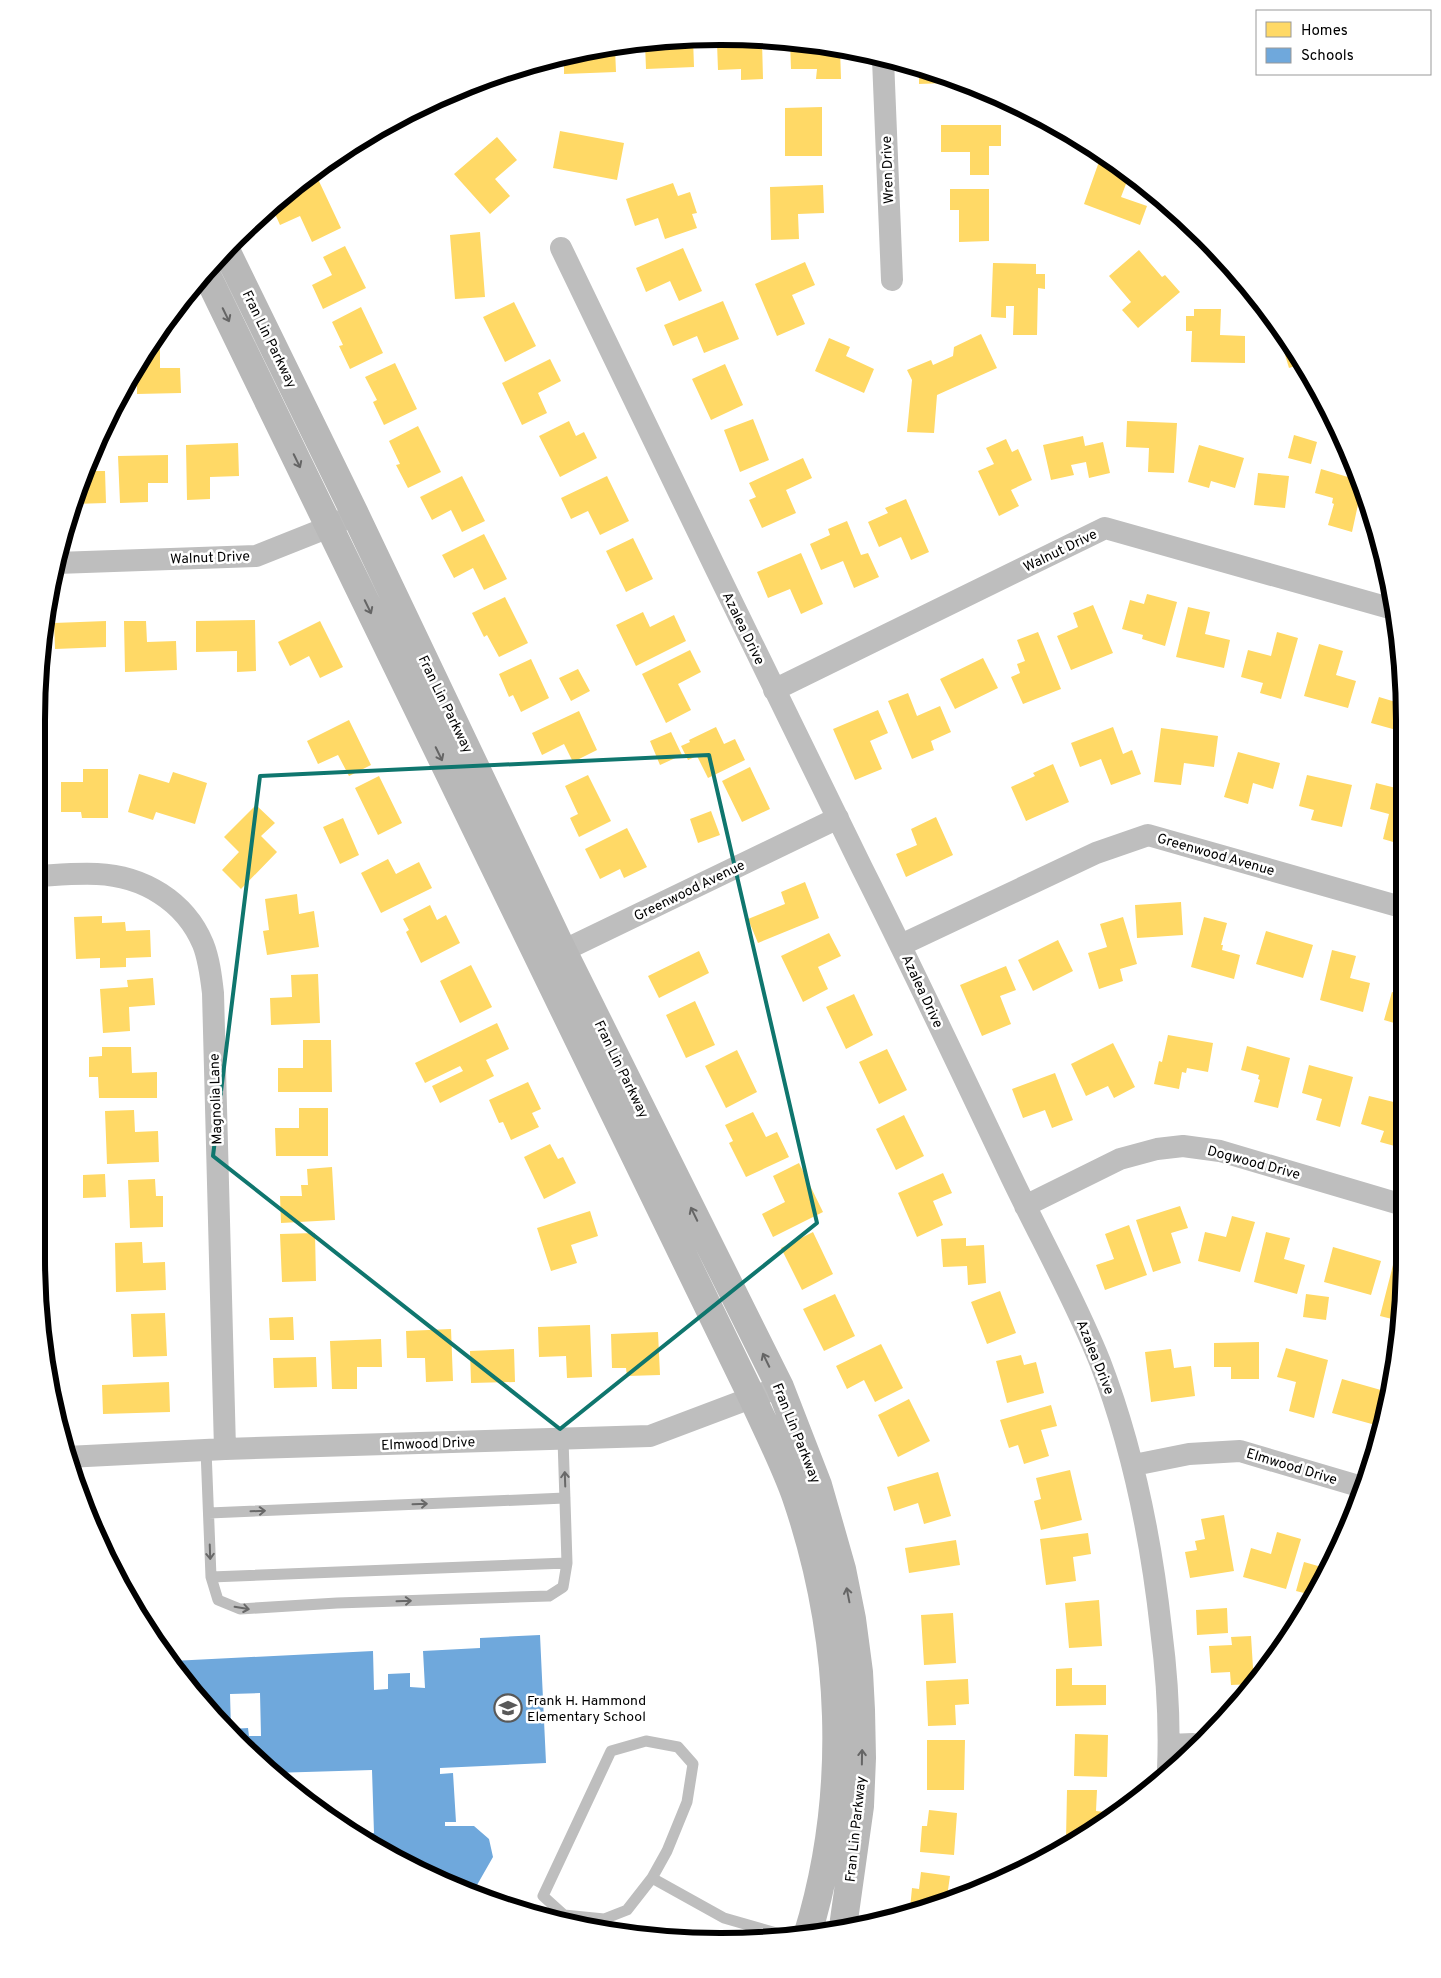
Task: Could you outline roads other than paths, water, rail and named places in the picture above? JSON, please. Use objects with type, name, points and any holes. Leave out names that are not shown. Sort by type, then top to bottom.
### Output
[{"type":"street","name":"Wren Drive","points":[[883,65],[892,280]]},
{"type":"street","name":"Azalea Drive","points":[[561,248],[774,690],[1072,1300],[1100,1363],[1134,1465],[1156,1576],[1165,1657],[1168,1763]]},
{"type":"street","name":"Fran Lin Parkway","points":[[230,257],[355,514],[552,956],[752,1397],[792,1488],[806,1528],[822,1597],[834,1677],[836,1719],[834,1802],[819,1897],[810,1927]]},
{"type":"street","name":"Fran Lin Parkway","points":[[209,280],[329,528],[552,956],[780,1386],[830,1521],[842,1569],[856,1645],[861,1710],[862,1768],[860,1806],[844,1921]]},
{"type":"street","name":"Walnut Drive","points":[[64,563],[256,556],[329,528],[355,514]]},
{"type":"street","name":"Walnut Drive","points":[[774,690],[1105,528],[1386,607]]},
{"type":"street","name":"Greenwood Avenue","points":[[552,956],[838,818]]},
{"type":"street","name":"Greenwood Avenue","points":[[900,945],[1096,853],[1148,835],[1396,906]]},
{"type":"street","name":"Magnolia Lane","points":[[45,876],[98,874],[138,881],[159,892],[178,907],[193,925],[204,945],[210,968],[212,993],[216,1450]]},
{"type":"street","name":"Dogwood Drive","points":[[1025,1206],[1120,1159],[1157,1149],[1183,1146],[1220,1151],[1396,1203]]},
{"type":"street","name":"Elmwood Drive","points":[[75,1457],[216,1450],[650,1436],[780,1386]]},
{"type":"street","name":"Elmwood Drive","points":[[1134,1465],[1189,1454],[1240,1450],[1356,1485]]},
{"type":"street","points":[[1169,1744],[1188,1744]]},
{"type":"lane","points":[[216,1450],[209,1512],[211,1577],[218,1600],[240,1610],[337,1603],[549,1596],[563,1587],[567,1563],[563,1438]]},
{"type":"lane","points":[[209,1512],[565,1498]]},
{"type":"lane","points":[[211,1577],[567,1563]]},
{"type":"lane","points":[[563,1914],[543,1896],[611,1751],[646,1741],[678,1747],[693,1764],[687,1802],[667,1851],[652,1878],[627,1910],[604,1919],[570,1916]]},
{"type":"lane","points":[[652,1878],[724,1918],[771,1931]]},
{"type":"place","name":"Frank H. Hammond Elementary School","points":[[508,1708]]}]
